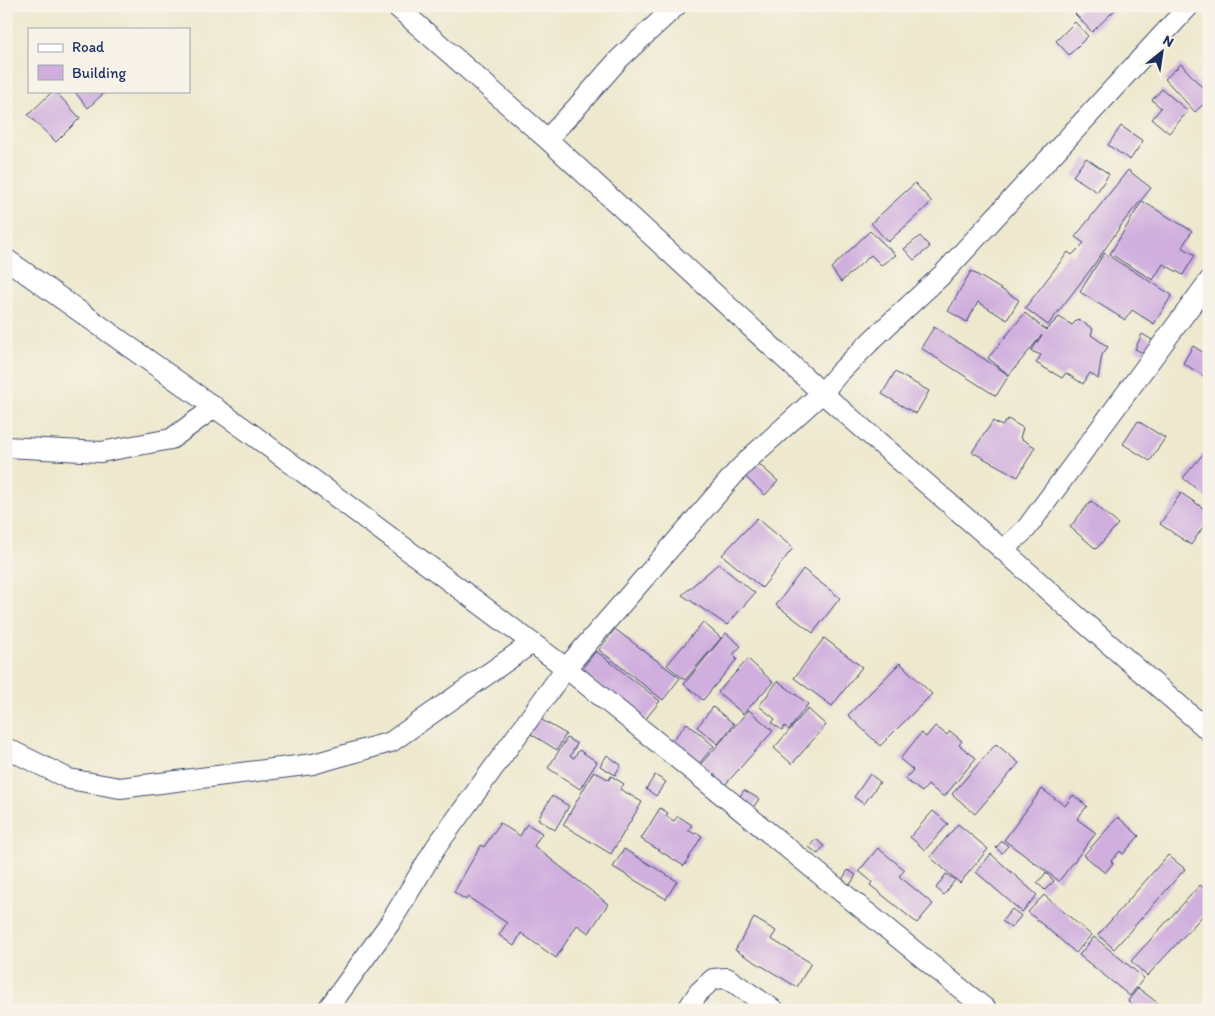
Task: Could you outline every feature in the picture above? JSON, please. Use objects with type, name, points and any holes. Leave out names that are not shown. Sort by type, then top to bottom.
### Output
[{"type":"street","points":[[396,6],[547,139],[822,393],[1209,731]]},
{"type":"street","points":[[547,139],[619,59],[676,6]]},
{"type":"street","points":[[326,1010],[390,923],[436,847],[566,668],[744,464],[822,393],[874,338],[943,274],[1189,6]]},
{"type":"street","points":[[6,259],[215,407],[566,668],[987,1010]]},
{"type":"street","points":[[1003,550],[1026,529],[1209,281]]},
{"type":"street","points":[[6,447],[100,452],[171,439],[215,407]]},
{"type":"street","points":[[6,748],[69,779],[120,788],[313,764],[391,742],[532,643]]},
{"type":"street","points":[[687,1010],[699,992],[713,979],[727,978],[774,1010]]},
{"type":"building","points":[[1083,6],[1119,6],[1092,32],[1075,14]]},
{"type":"building","points":[[1075,22],[1088,36],[1069,55],[1056,41]]},
{"type":"building","points":[[1181,64],[1209,95],[1209,99],[1195,112],[1165,79]]},
{"type":"building","points":[[1162,89],[1188,111],[1169,133],[1152,119],[1161,108],[1152,100]]},
{"type":"building","points":[[52,92],[56,92],[80,118],[56,142],[28,115]]},
{"type":"building","points":[[75,92],[105,92],[88,108]]},
{"type":"building","points":[[1121,126],[1143,141],[1130,160],[1108,145]]},
{"type":"building","points":[[1086,158],[1109,174],[1097,192],[1073,176]]},
{"type":"building","points":[[1128,170],[1151,188],[1125,220],[1091,269],[1048,325],[1025,308],[1068,252],[1072,255],[1084,243],[1075,237]]},
{"type":"building","points":[[915,183],[932,202],[888,242],[871,223]]},
{"type":"building","points":[[1142,201],[1192,231],[1182,247],[1195,255],[1183,275],[1163,264],[1153,280],[1110,254]]},
{"type":"building","points":[[870,231],[896,255],[881,265],[871,255],[841,282],[831,268]]},
{"type":"building","points":[[920,236],[930,247],[914,260],[904,249]]},
{"type":"building","points":[[1104,253],[1172,295],[1154,324],[1132,310],[1125,320],[1080,292]]},
{"type":"building","points":[[971,271],[1019,300],[1007,320],[978,302],[967,322],[948,311]]},
{"type":"building","points":[[1025,313],[1046,330],[1059,317],[1072,325],[1078,319],[1093,329],[1091,335],[1108,347],[1102,355],[1098,379],[1090,373],[1083,384],[1066,373],[1062,378],[1036,363],[1041,355],[1031,351],[1042,335],[1009,375],[988,358]]},
{"type":"building","points":[[934,327],[1009,375],[996,396],[921,348]]},
{"type":"building","points":[[1142,334],[1154,341],[1147,355],[1135,349]]},
{"type":"building","points":[[1193,346],[1209,356],[1208,379],[1183,363]]},
{"type":"building","points":[[895,372],[929,391],[916,414],[882,394]]},
{"type":"building","points":[[1008,419],[1023,428],[1020,438],[1035,447],[1018,477],[972,452],[993,421],[1002,426]]},
{"type":"building","points":[[1138,421],[1165,438],[1150,461],[1123,444]]},
{"type":"building","points":[[1209,447],[1209,499],[1183,478]]},
{"type":"building","points":[[751,457],[778,481],[765,495],[738,470]]},
{"type":"building","points":[[1181,493],[1209,512],[1209,518],[1191,545],[1160,524]]},
{"type":"building","points":[[1091,501],[1118,524],[1096,549],[1070,527]]},
{"type":"building","points":[[757,518],[793,548],[762,588],[722,555]]},
{"type":"building","points":[[718,564],[755,593],[727,625],[682,595]]},
{"type":"building","points":[[803,569],[840,598],[813,633],[776,605]]},
{"type":"building","points":[[703,622],[721,638],[685,680],[667,665]]},
{"type":"building","points":[[615,629],[680,678],[663,700],[599,650]]},
{"type":"building","points":[[726,633],[741,646],[733,655],[737,659],[703,700],[684,684]]},
{"type":"building","points":[[824,638],[862,667],[832,706],[794,678]]},
{"type":"building","points":[[596,651],[660,701],[644,721],[580,671]]},
{"type":"building","points":[[748,659],[773,682],[743,714],[718,692]]},
{"type":"building","points":[[900,663],[932,694],[880,746],[848,715]]},
{"type":"building","points":[[778,681],[808,704],[789,730],[785,726],[782,730],[772,723],[775,719],[759,706]]},
{"type":"building","points":[[713,707],[734,724],[718,744],[697,727]]},
{"type":"building","points":[[808,709],[826,725],[792,764],[774,748]]},
{"type":"building","points":[[749,710],[773,731],[724,786],[700,765]]},
{"type":"building","points":[[535,716],[566,734],[557,750],[526,731]]},
{"type":"building","points":[[687,723],[714,746],[698,765],[671,742]]},
{"type":"building","points":[[935,726],[947,735],[950,731],[962,741],[959,745],[976,758],[944,797],[928,785],[922,792],[905,779],[913,770],[900,759],[921,733],[926,737]]},
{"type":"building","points":[[567,738],[577,744],[570,756],[574,758],[579,750],[597,762],[580,789],[548,768]]},
{"type":"building","points":[[996,744],[1019,763],[975,814],[952,794]]},
{"type":"building","points":[[607,755],[621,765],[615,775],[600,766]]},
{"type":"building","points":[[594,771],[609,780],[611,776],[624,784],[620,789],[642,802],[611,854],[563,825]]},
{"type":"building","points":[[870,774],[880,782],[864,804],[854,797]]},
{"type":"building","points":[[655,775],[666,782],[656,796],[646,789]]},
{"type":"building","points":[[1042,789],[1065,806],[1073,795],[1087,806],[1077,819],[1096,833],[1059,881],[1004,840]]},
{"type":"building","points":[[744,790],[759,799],[752,809],[738,800]]},
{"type":"building","points":[[552,796],[569,806],[555,830],[538,819]]},
{"type":"building","points":[[660,808],[668,813],[666,816],[674,821],[678,816],[692,825],[688,830],[702,836],[684,866],[641,839]]},
{"type":"building","points":[[933,811],[948,824],[925,850],[910,837]]},
{"type":"building","points":[[1118,817],[1139,836],[1123,854],[1120,851],[1111,861],[1113,863],[1105,873],[1084,855]]},
{"type":"building","points":[[500,823],[520,836],[527,824],[542,833],[534,846],[608,904],[589,933],[577,925],[556,958],[521,933],[514,946],[499,935],[507,923],[468,897],[466,900],[454,892],[481,845],[484,847]]},
{"type":"building","points":[[958,824],[988,849],[960,883],[930,857]]},
{"type":"building","points":[[816,839],[824,846],[818,854],[809,847]]},
{"type":"building","points":[[1002,841],[1008,846],[1002,853],[996,848]]},
{"type":"building","points":[[878,848],[905,870],[899,876],[933,904],[917,923],[870,885],[872,882],[859,871]]},
{"type":"building","points":[[624,849],[677,881],[666,899],[613,867]]},
{"type":"building","points":[[991,854],[1037,895],[1022,912],[976,872]]},
{"type":"building","points":[[1168,855],[1185,869],[1114,949],[1098,935]]},
{"type":"building","points":[[848,870],[856,875],[850,885],[842,880]]},
{"type":"building","points":[[1046,873],[1054,881],[1045,890],[1037,883]]},
{"type":"building","points":[[946,874],[955,880],[944,895],[936,888]]},
{"type":"building","points":[[1200,885],[1209,893],[1209,909],[1147,976],[1131,961]]},
{"type":"building","points":[[1044,895],[1091,935],[1076,953],[1028,912]]},
{"type":"building","points":[[1012,909],[1021,916],[1011,928],[1002,921]]},
{"type":"building","points":[[754,918],[776,931],[771,939],[811,963],[797,987],[735,950]]},
{"type":"building","points":[[1094,937],[1144,978],[1130,996],[1079,955]]},
{"type":"building","points":[[1138,988],[1167,1010],[1140,1010],[1128,1001]]}]
